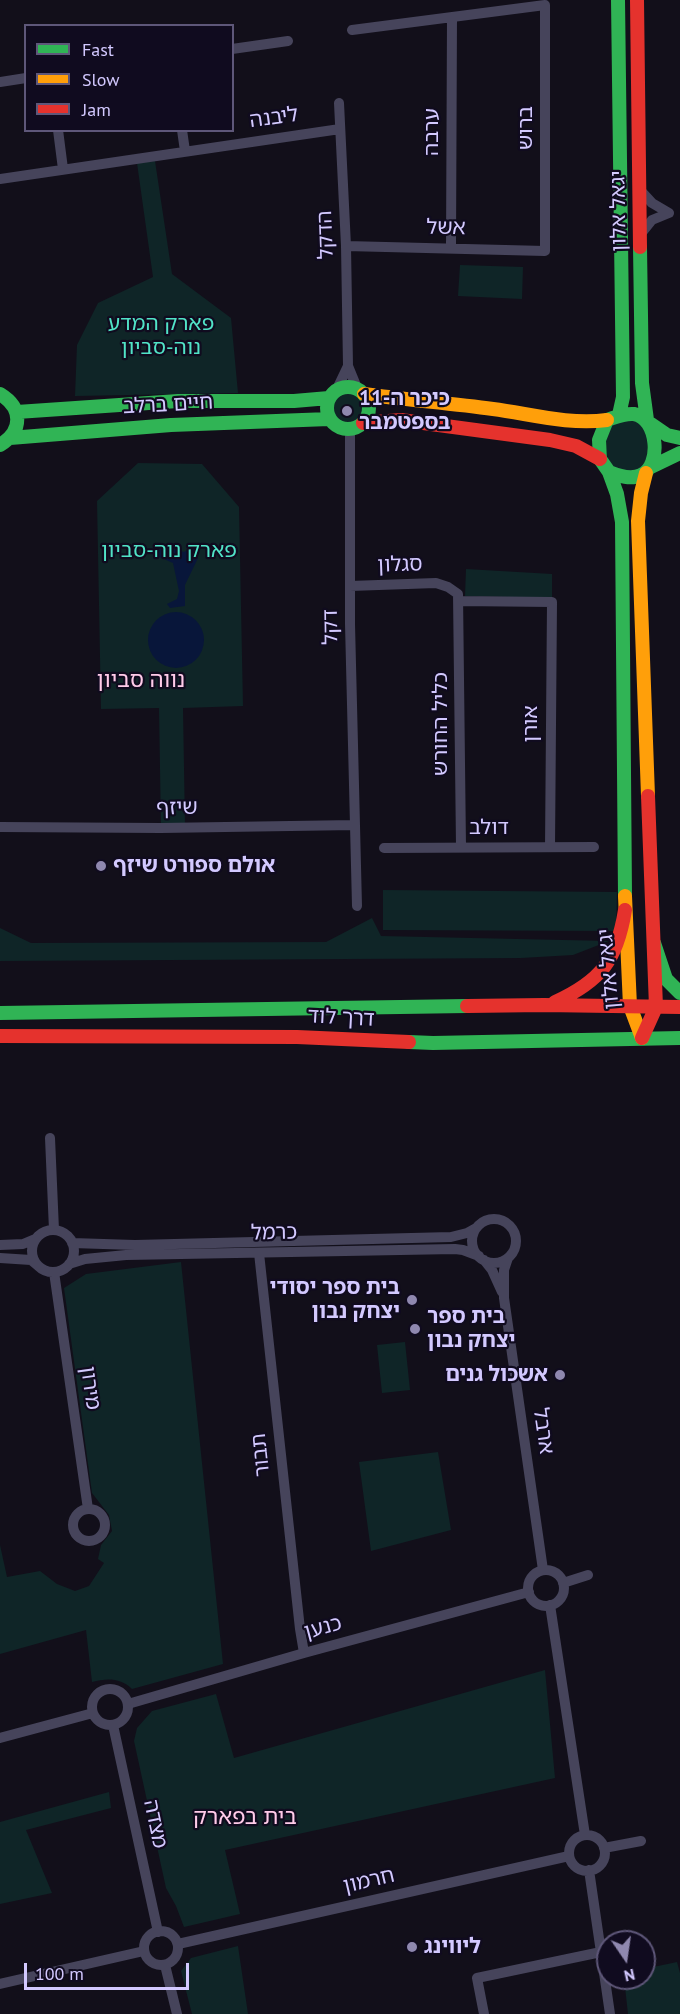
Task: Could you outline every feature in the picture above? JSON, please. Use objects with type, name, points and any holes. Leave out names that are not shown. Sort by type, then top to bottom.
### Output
[{"type":"street","name":"יגאל אלון","points":[[613,417],[623,397],[618,0]]},
{"type":"street","name":"יגאל אלון","points":[[637,0],[642,383],[649,422]]},
{"type":"street","name":"ברוש","points":[[452,17],[545,5],[546,250]]},
{"type":"street","points":[[352,30],[452,17]]},
{"type":"street","name":"ערבה","points":[[451,247],[452,17]]},
{"type":"street","points":[[234,49],[288,41]]},
{"type":"street","points":[[0,82],[24,78]]},
{"type":"street","name":"הדקל","points":[[339,103],[346,246],[348,366],[361,391]]},
{"type":"street","name":"ליבנה","points":[[0,179],[340,129]]},
{"type":"street","points":[[58,132],[63,169]]},
{"type":"street","points":[[182,132],[185,151]]},
{"type":"street","points":[[640,190],[652,203],[669,213],[652,220],[640,236]]},
{"type":"street","name":"אשל","points":[[346,246],[546,250]]},
{"type":"street","name":"הדקל","points":[[333,394],[348,366]]},
{"type":"street","points":[[680,438],[667,435],[634,414],[589,423],[566,422],[495,409],[361,391],[351,387],[333,394],[326,406],[329,419],[336,426],[350,429],[363,423],[400,420],[570,443],[600,459],[609,472],[621,478],[629,478],[649,470],[680,453]]},
{"type":"street","points":[[361,391],[369,404],[369,411],[363,423]]},
{"type":"street","points":[[0,394],[13,403],[18,421],[16,430],[5,442]]},
{"type":"street","name":"חיים ברלב","points":[[17,412],[178,401],[294,401],[333,394]]},
{"type":"street","points":[[600,459],[599,440],[613,417]]},
{"type":"street","name":"חיים ברלב","points":[[5,442],[171,425],[329,419]]},
{"type":"street","points":[[649,422],[654,441],[654,461],[649,470]]},
{"type":"street","name":"דקל","points":[[350,429],[350,586],[357,906]]},
{"type":"street","name":"יגאל אלון","points":[[642,1038],[656,1007],[638,521],[640,493],[649,470]]},
{"type":"street","name":"יגאל אלון","points":[[609,472],[622,522],[625,910],[630,1006],[642,1038]]},
{"type":"street","name":"סגלון","points":[[350,586],[436,583],[458,594],[459,601]]},
{"type":"street","name":"אורן","points":[[459,601],[552,602],[550,847]]},
{"type":"street","name":"כליל החורש","points":[[459,601],[461,847]]},
{"type":"street","name":"שיזף","points":[[0,827],[161,828],[355,825]]},
{"type":"street","name":"דולב","points":[[384,848],[594,847]]},
{"type":"street","points":[[544,1005],[576,993],[599,975],[618,947],[625,910]]},
{"type":"street","points":[[654,943],[666,979],[680,993]]},
{"type":"street","name":"דרך לוד","points":[[0,1013],[544,1005],[680,1007]]},
{"type":"street","name":"דרך לוד","points":[[0,1036],[297,1037],[433,1043],[680,1038]]},
{"type":"street","points":[[50,1138],[54,1230]]},
{"type":"street","points":[[491,1219],[511,1226],[516,1242],[508,1258],[495,1262],[481,1258],[472,1242],[476,1228],[480,1224],[491,1219]]},
{"type":"street","name":"כרמל","points":[[72,1243],[135,1245],[451,1237],[476,1228]]},
{"type":"street","points":[[0,1245],[23,1244],[45,1232],[54,1230],[64,1233],[72,1243],[74,1252],[69,1264],[54,1272],[44,1270],[31,1260],[0,1258]]},
{"type":"street","points":[[35,1239],[32,1254],[37,1264]]},
{"type":"street","name":"כרמל","points":[[69,1264],[112,1255],[455,1249],[471,1252],[481,1258]]},
{"type":"street","name":"תבור","points":[[259,1253],[298,1617],[304,1653]]},
{"type":"street","name":"ארבל","points":[[481,1258],[492,1270],[504,1298]]},
{"type":"street","name":"ארבל","points":[[508,1258],[504,1270],[504,1298],[543,1570]]},
{"type":"street","name":"מירון","points":[[54,1272],[88,1509]]},
{"type":"street","points":[[543,1570],[555,1572],[563,1582],[563,1595],[557,1602],[550,1605],[537,1603],[529,1592],[531,1578],[543,1570]]},
{"type":"street","points":[[563,1582],[588,1575]]},
{"type":"street","name":"כנען","points":[[128,1704],[529,1592]]},
{"type":"street","points":[[550,1605],[585,1835]]},
{"type":"street","points":[[111,1689],[122,1694],[128,1704],[125,1717],[113,1725],[98,1721],[93,1713],[93,1701],[100,1692],[105,1690],[111,1689]]},
{"type":"street","points":[[0,1738],[93,1713]]},
{"type":"street","name":"מצדה","points":[[113,1725],[158,1932]]},
{"type":"street","points":[[585,1835],[595,1836],[604,1848],[602,1862],[590,1870],[577,1868],[569,1856],[572,1842],[585,1835]]},
{"type":"street","points":[[604,1848],[640,1840]]},
{"type":"street","name":"חרמון","points":[[178,1944],[569,1856]]},
{"type":"street","points":[[590,1870],[598,1930]]},
{"type":"street","points":[[158,1932],[168,1932],[178,1944],[178,1955],[165,1965],[160,1966],[149,1961],[144,1951],[149,1936],[158,1932]]},
{"type":"street","points":[[0,1984],[144,1951]]},
{"type":"street","points":[[484,2014],[477,1978],[596,1953]]},
{"type":"street","points":[[165,1965],[177,2014]]},
{"type":"street","points":[[607,1990],[610,2014]]},
{"type":"green space","name":"פארק המדע נוה-סביון","points":[[155,161],[172,274],[231,318],[238,393],[75,396],[77,345],[98,303],[153,277],[137,163]]},
{"type":"green space","points":[[460,265],[523,267],[522,299],[458,296]]},
{"type":"green space","points":[[347,388],[361,394],[367,408],[361,422],[347,428],[333,422],[327,408],[333,394]]},
{"type":"green space","points":[[620,416],[650,425],[645,472],[609,471],[604,431]]},
{"type":"green space","name":"פארק נוה-סביון","points":[[138,463],[202,464],[239,507],[243,706],[183,708],[185,827],[161,828],[159,708],[101,709],[97,501]]},
{"type":"green space","points":[[466,569],[552,574],[552,598],[465,596]]},
{"type":"green space","points":[[383,890],[617,892],[616,931],[383,930]]},
{"type":"green space","points":[[372,918],[381,936],[609,941],[573,955],[521,958],[0,961],[0,928],[31,943],[326,942]]},
{"type":"green space","points":[[181,1262],[223,1664],[132,1689],[114,1680],[92,1682],[86,1630],[0,1654],[0,1545],[7,1577],[40,1571],[57,1584],[75,1591],[89,1586],[104,1563],[98,1559],[101,1545],[112,1531],[109,1515],[92,1493],[64,1288],[86,1274]]},
{"type":"green space","points":[[405,1342],[410,1390],[382,1393],[377,1345]]},
{"type":"green space","points":[[438,1452],[451,1530],[371,1551],[359,1462]]},
{"type":"green space","points":[[545,1670],[555,1778],[225,1850],[240,1914],[184,1927],[166,1888],[134,1741],[137,1728],[152,1711],[216,1694],[234,1758]]},
{"type":"green space","points":[[109,1792],[111,1808],[26,1830],[52,1893],[0,1904],[0,1822]]},
{"type":"green space","points":[[238,1946],[248,2014],[192,2014],[181,1971],[191,1958]]},
{"type":"green space","points":[[677,1962],[680,1973],[680,2014],[628,2014],[625,1990],[656,1990],[656,1966]]},
{"type":"water","points":[[196,544],[198,558],[185,585],[185,606],[170,608],[167,604],[177,599],[179,591],[173,563],[157,556],[161,546],[184,552]]},
{"type":"water","points":[[176,612],[187,614],[196,620],[202,629],[204,640],[202,651],[196,660],[187,666],[176,668],[165,666],[156,660],[150,651],[148,640],[150,629],[156,620],[165,614]]},
{"type":"traffic: fast","points":[[618,0],[623,397],[619,415]]},
{"type":"traffic: fast","points":[[640,247],[642,383],[647,420]]},
{"type":"traffic: fast","points":[[348,387],[356,388],[363,393],[368,400],[369,408],[368,416],[363,423],[356,428],[348,429],[340,428],[333,423],[328,416],[327,408],[328,400],[333,393],[340,388],[348,387]]},
{"type":"traffic: fast","points":[[0,394],[13,406],[17,420],[13,433],[0,445]]},
{"type":"traffic: fast","points":[[17,412],[178,401],[294,401],[329,398]]},
{"type":"traffic: fast","points":[[609,472],[633,477],[648,470],[652,462],[654,443],[648,424],[642,417],[627,414],[607,420],[599,440],[600,459],[609,472],[617,494],[622,522],[625,896]]},
{"type":"traffic: fast","points":[[10,438],[171,425],[329,419]]},
{"type":"traffic: fast","points":[[651,424],[667,435],[680,438]]},
{"type":"traffic: fast","points":[[651,467],[680,453]]},
{"type":"traffic: fast","points":[[654,943],[666,979],[680,993]]},
{"type":"traffic: fast","points":[[0,1013],[467,1006]]},
{"type":"traffic: fast","points":[[409,1042],[680,1038]]},
{"type":"traffic: slow","points":[[364,394],[564,420],[607,420]]},
{"type":"traffic: slow","points":[[646,473],[638,521],[648,796]]},
{"type":"traffic: slow","points":[[625,896],[630,1006],[642,1038]]},
{"type":"traffic: jam","points":[[637,0],[640,247]]},
{"type":"traffic: jam","points":[[363,423],[401,420],[550,440],[576,446],[600,459]]},
{"type":"traffic: jam","points":[[642,1038],[656,1007],[648,796]]},
{"type":"traffic: jam","points":[[555,1002],[584,986],[604,967],[617,943],[625,910]]},
{"type":"traffic: jam","points":[[467,1006],[680,1007]]},
{"type":"traffic: jam","points":[[0,1036],[297,1037],[409,1042]]},
{"type":"place","name":"כיכר ה-11 בספטמבר","points":[[347,411]]},
{"type":"place","name":"אולם ספורט שיזף","points":[[101,866]]},
{"type":"place","name":"בית ספר יסודי יצחק נבון","points":[[412,1300]]},
{"type":"place","name":"בית ספר יצחק נבון","points":[[415,1329]]},
{"type":"place","name":"אשכול גנים","points":[[560,1375]]},
{"type":"place","name":"ליווינג","points":[[412,1947]]},
{"type":"district","name":"נווה סביון","points":[[141,681]]},
{"type":"district","name":"בית בפארק","points":[[245,1818]]}]
